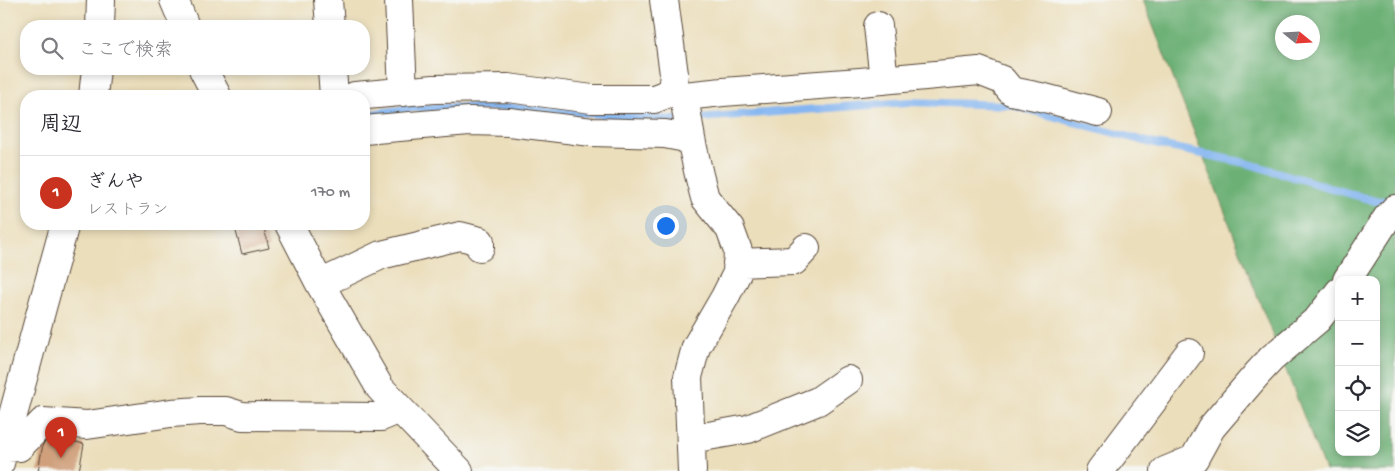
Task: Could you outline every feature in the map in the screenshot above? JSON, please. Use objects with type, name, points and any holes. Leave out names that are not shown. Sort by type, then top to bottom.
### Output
[{"type":"street","points":[[100,20],[101,0]]},
{"type":"street","points":[[174,0],[182,20]]},
{"type":"street","points":[[328,0],[330,20]]},
{"type":"street","points":[[398,0],[403,92]]},
{"type":"street","points":[[664,0],[674,74],[691,139],[698,175],[705,198],[730,229],[738,250],[737,273],[696,347],[688,377],[692,471]]},
{"type":"street","points":[[878,26],[884,80]]},
{"type":"street","points":[[370,95],[434,89],[508,88],[592,99],[654,99],[678,94],[884,80],[979,71],[1002,80],[1011,91],[1098,112]]},
{"type":"street","points":[[94,90],[95,75]]},
{"type":"street","points":[[206,75],[214,90]]},
{"type":"street","points":[[332,75],[334,90]]},
{"type":"street","points":[[370,130],[477,121],[509,122],[592,132],[665,134],[691,139]]},
{"type":"street","points":[[1349,276],[1391,214]]},
{"type":"street","points":[[2,456],[64,230]]},
{"type":"street","points":[[292,230],[320,284],[380,388],[459,471]]},
{"type":"street","points":[[320,284],[381,255],[460,236],[480,241],[480,247]]},
{"type":"street","points":[[737,263],[794,261],[806,248]]},
{"type":"street","points":[[1165,471],[1194,459],[1211,428],[1252,380],[1272,358],[1318,319],[1335,297]]},
{"type":"street","points":[[1100,471],[1189,353]]},
{"type":"street","points":[[691,439],[748,429],[818,401],[848,380]]},
{"type":"street","points":[[2,456],[19,447],[43,422],[87,425],[171,413],[200,411],[226,411],[242,416],[380,416],[400,409]]},
{"type":"green space","points":[[1143,0],[1395,0],[1395,471],[1325,471]]},
{"type":"building","points":[[236,230],[264,230],[269,248],[242,254]]},
{"type":"building","points":[[49,438],[64,439],[84,444],[79,471],[38,471],[43,444]]},
{"type":"waterway","points":[[370,114],[412,108],[509,107],[672,120],[908,102],[1011,105],[1155,144],[1246,163],[1375,201],[1393,200]]},
{"type":"place","name":"ぎんや","points":[[61,458]]}]
